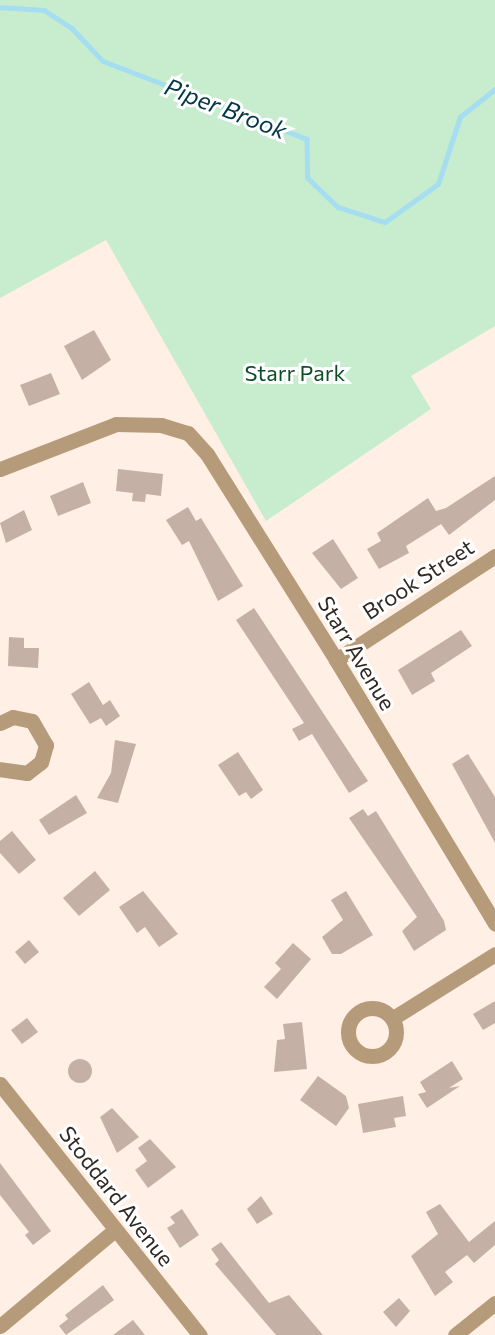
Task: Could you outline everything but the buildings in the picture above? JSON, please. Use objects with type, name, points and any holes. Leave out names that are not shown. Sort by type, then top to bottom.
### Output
[{"type":"street","name":"Starr Avenue","points":[[0,469],[116,424],[161,424],[188,433],[207,454],[336,660],[495,924]]},
{"type":"street","name":"Brook Street","points":[[336,660],[495,556]]},
{"type":"street","points":[[0,723],[13,717],[32,721],[46,745],[35,769],[18,775],[0,770]]},
{"type":"street","points":[[393,1018],[495,954]]},
{"type":"street","name":"Stoddard Avenue","points":[[0,1084],[200,1335]]},
{"type":"street","points":[[0,1326],[115,1230]]},
{"type":"street","points":[[455,1335],[494,1305]]},
{"type":"green space","name":"Starr Park","points":[[0,0],[495,0],[495,326],[411,376],[431,409],[266,521],[106,240],[0,298]]},
{"type":"waterway","name":"Piper Brook","points":[[0,7],[44,10],[72,28],[103,61],[307,139],[308,178],[338,207],[385,222],[438,184],[460,117],[495,89]]}]
